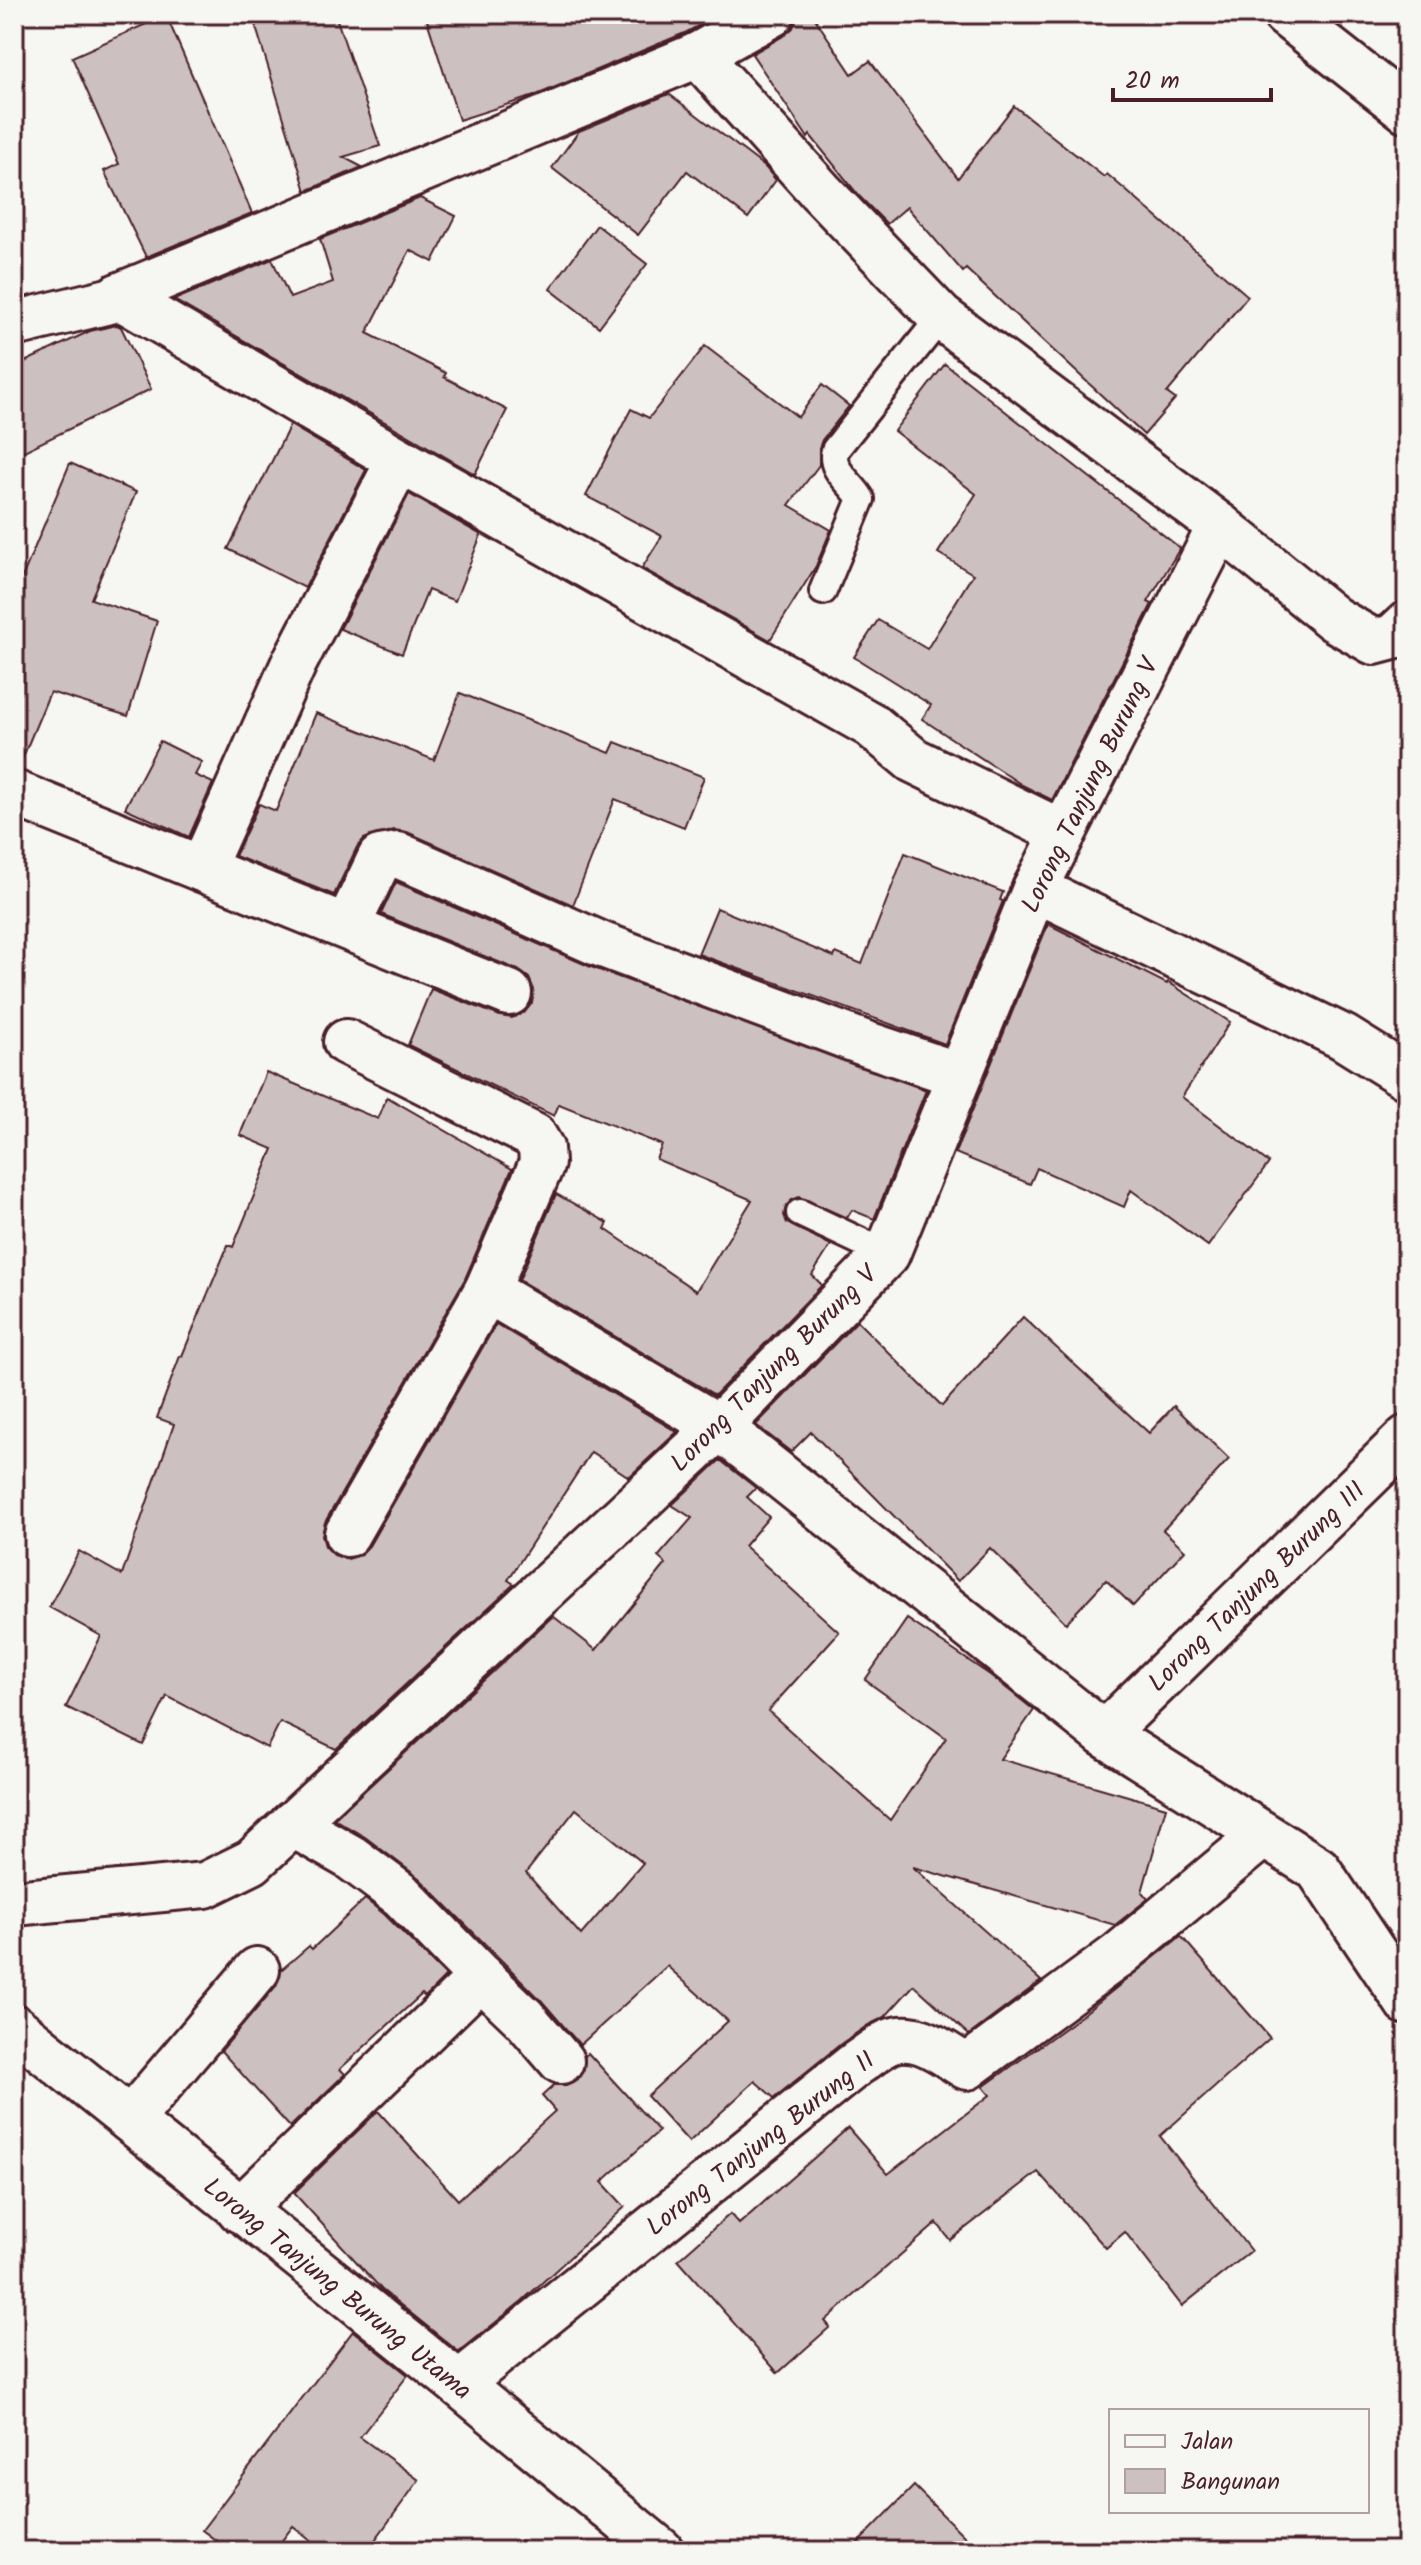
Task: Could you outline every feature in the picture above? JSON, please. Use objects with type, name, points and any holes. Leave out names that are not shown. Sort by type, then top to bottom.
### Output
[{"type":"street","points":[[14,324],[117,299],[698,55],[772,14]]},
{"type":"street","points":[[1285,14],[1407,110]]},
{"type":"street","points":[[698,55],[821,192],[941,317],[1220,526],[1334,619],[1374,642],[1393,637],[1407,624]]},
{"type":"street","points":[[118,296],[399,460],[871,725],[913,760],[1063,833]]},
{"type":"street","points":[[202,869],[294,663],[399,460]]},
{"type":"street","name":"Lorong Tanjung Burung V","points":[[14,1903],[205,1885],[252,1862],[719,1427],[887,1254],[1035,889],[1220,526]]},
{"type":"street","points":[[14,793],[509,993]]},
{"type":"street","points":[[347,927],[375,865],[380,858],[398,855],[600,944],[864,1043],[959,1075]]},
{"type":"street","points":[[1035,889],[1343,1037],[1407,1077]]},
{"type":"street","points":[[346,1042],[534,1136],[541,1148],[542,1163],[487,1290],[347,1534]]},
{"type":"street","points":[[487,1290],[719,1427],[1104,1734],[1318,1869],[1407,2002]]},
{"type":"street","name":"Lorong Tanjung Burung III","points":[[1104,1734],[1407,1438]]},
{"type":"street","points":[[292,1824],[350,1857],[401,1895],[524,2018],[561,2061]]},
{"type":"street","name":"Lorong Tanjung Burung II","points":[[459,2384],[856,2064],[890,2041],[906,2038],[921,2040],[967,2067],[1120,1954],[1263,1835]]},
{"type":"street","points":[[130,2120],[257,1970]]},
{"type":"street","points":[[240,2210],[481,1977]]},
{"type":"street","name":"Lorong Tanjung Burung Utama","points":[[14,2027],[459,2384],[661,2551]]},
{"type":"lane","points":[[823,591],[861,499],[835,466],[832,458],[835,450],[941,317]]},
{"type":"lane","points":[[800,1213],[887,1254]]},
{"type":"building","points":[[287,14],[335,14],[380,146],[343,157],[362,167],[306,191],[255,24]]},
{"type":"building","points":[[425,14],[720,14],[687,32],[534,96],[459,120]]},
{"type":"building","points":[[798,14],[812,14],[852,74],[870,61],[958,178],[1014,106],[1104,177],[1107,174],[1248,296],[1167,393],[1175,399],[1144,435],[966,269],[963,272],[907,207],[887,224],[859,196],[810,135],[808,138],[752,54],[785,35],[793,28]]},
{"type":"building","points":[[166,15],[252,213],[146,257],[104,171],[119,164],[72,57]]},
{"type":"building","points":[[669,94],[765,167],[776,180],[748,218],[687,171],[638,235],[552,168],[579,131]]},
{"type":"building","points":[[420,198],[456,216],[433,262],[410,250],[367,333],[446,373],[444,377],[507,410],[475,474],[174,300],[272,259],[290,298],[333,282],[320,239]]},
{"type":"building","points":[[597,225],[647,264],[599,327],[550,289]]},
{"type":"building","points":[[117,325],[121,327],[151,389],[14,456],[14,367],[90,331]]},
{"type":"building","points":[[705,346],[798,417],[822,385],[849,406],[822,440],[819,465],[789,505],[831,530],[816,566],[770,640],[642,568],[662,536],[586,496],[631,409],[649,418]]},
{"type":"building","points":[[945,364],[1180,548],[1148,602],[1152,604],[1052,800],[1022,785],[922,719],[931,705],[854,657],[878,620],[927,649],[973,574],[938,553],[976,494],[894,431]]},
{"type":"building","points":[[290,425],[366,470],[305,588],[228,549]]},
{"type":"building","points":[[70,463],[136,492],[91,599],[157,621],[128,716],[50,692],[18,769],[14,769],[14,580],[21,580]]},
{"type":"building","points":[[409,494],[481,535],[455,601],[428,590],[402,654],[340,629]]},
{"type":"building","points":[[460,693],[610,753],[615,742],[704,777],[684,827],[615,799],[573,905],[407,832],[394,830],[364,839],[334,895],[235,856],[259,804],[276,811],[316,713],[434,760]]},
{"type":"building","points":[[160,741],[202,762],[195,775],[213,783],[189,837],[125,808]]},
{"type":"building","points":[[905,853],[1003,892],[1000,900],[1003,901],[945,1044],[698,954],[717,908],[834,957],[836,953],[862,964]]},
{"type":"building","points":[[396,882],[591,967],[926,1090],[874,1219],[852,1210],[847,1218],[799,1197],[786,1206],[784,1215],[787,1223],[831,1245],[812,1275],[822,1285],[715,1395],[519,1280],[556,1194],[608,1223],[605,1229],[696,1291],[752,1200],[656,1159],[662,1145],[559,1104],[554,1116],[408,1045],[431,989],[512,1018],[525,1012],[532,1003],[534,990],[529,978],[518,970],[381,914]]},
{"type":"building","points":[[1048,924],[1168,982],[1230,1022],[1182,1097],[1269,1163],[1208,1246],[1131,1190],[1124,1207],[1037,1168],[1030,1184],[955,1153]]},
{"type":"building","points":[[266,1072],[378,1119],[387,1097],[512,1169],[465,1279],[325,1522],[322,1535],[325,1546],[334,1555],[348,1559],[360,1555],[369,1546],[496,1324],[677,1432],[629,1477],[591,1452],[508,1580],[514,1584],[336,1749],[280,1722],[267,1748],[167,1696],[143,1745],[66,1707],[101,1636],[49,1607],[79,1551],[122,1575],[174,1424],[157,1418],[180,1356],[228,1245],[233,1247],[273,1149],[240,1135]]},
{"type":"building","points":[[1023,1317],[1149,1433],[1174,1406],[1229,1459],[1163,1530],[1185,1550],[1133,1606],[1106,1580],[1066,1623],[990,1548],[958,1581],[811,1432],[791,1452],[756,1425],[857,1321],[942,1406]]},
{"type":"building","points":[[720,1460],[756,1488],[747,1497],[769,1517],[744,1546],[839,1632],[768,1711],[890,1820],[946,1738],[865,1680],[907,1619],[990,1675],[1034,1710],[1000,1759],[1166,1807],[1142,1892],[1148,1899],[1115,1925],[913,1867],[1041,1981],[969,2035],[914,1985],[885,2017],[842,2043],[774,2098],[755,2081],[689,2142],[647,2096],[728,2021],[667,1966],[580,2045],[541,2000],[419,1878],[365,1837],[334,1819],[553,1616],[596,1650],[666,1564],[658,1557],[692,1518],[672,1505]],"holes":[[[576,1809],[643,1863],[581,1935],[526,1873]]]},
{"type":"building","points":[[365,1899],[446,1976],[340,2069],[345,2074],[290,2127],[221,2051],[276,1986],[281,1970],[309,1946],[312,1949]]},
{"type":"building","points":[[1181,1936],[1270,2038],[1160,2136],[1251,2251],[1182,2306],[1125,2232],[1106,2248],[1038,2172],[950,2240],[937,2223],[825,2321],[830,2327],[778,2373],[678,2260],[730,2214],[739,2224],[848,2128],[888,2174],[990,2095],[983,2087],[1081,2016]]},
{"type":"building","points":[[588,2053],[659,2131],[602,2182],[625,2207],[522,2301],[459,2352],[382,2290],[294,2193],[378,2111],[458,2200],[555,2111],[542,2096],[554,2085],[566,2085],[578,2079]]},
{"type":"building","points":[[353,2331],[408,2375],[360,2437],[419,2480],[367,2551],[325,2551],[293,2526],[274,2551],[230,2551],[202,2530]]},
{"type":"building","points":[[914,2486],[979,2551],[850,2551]]}]
